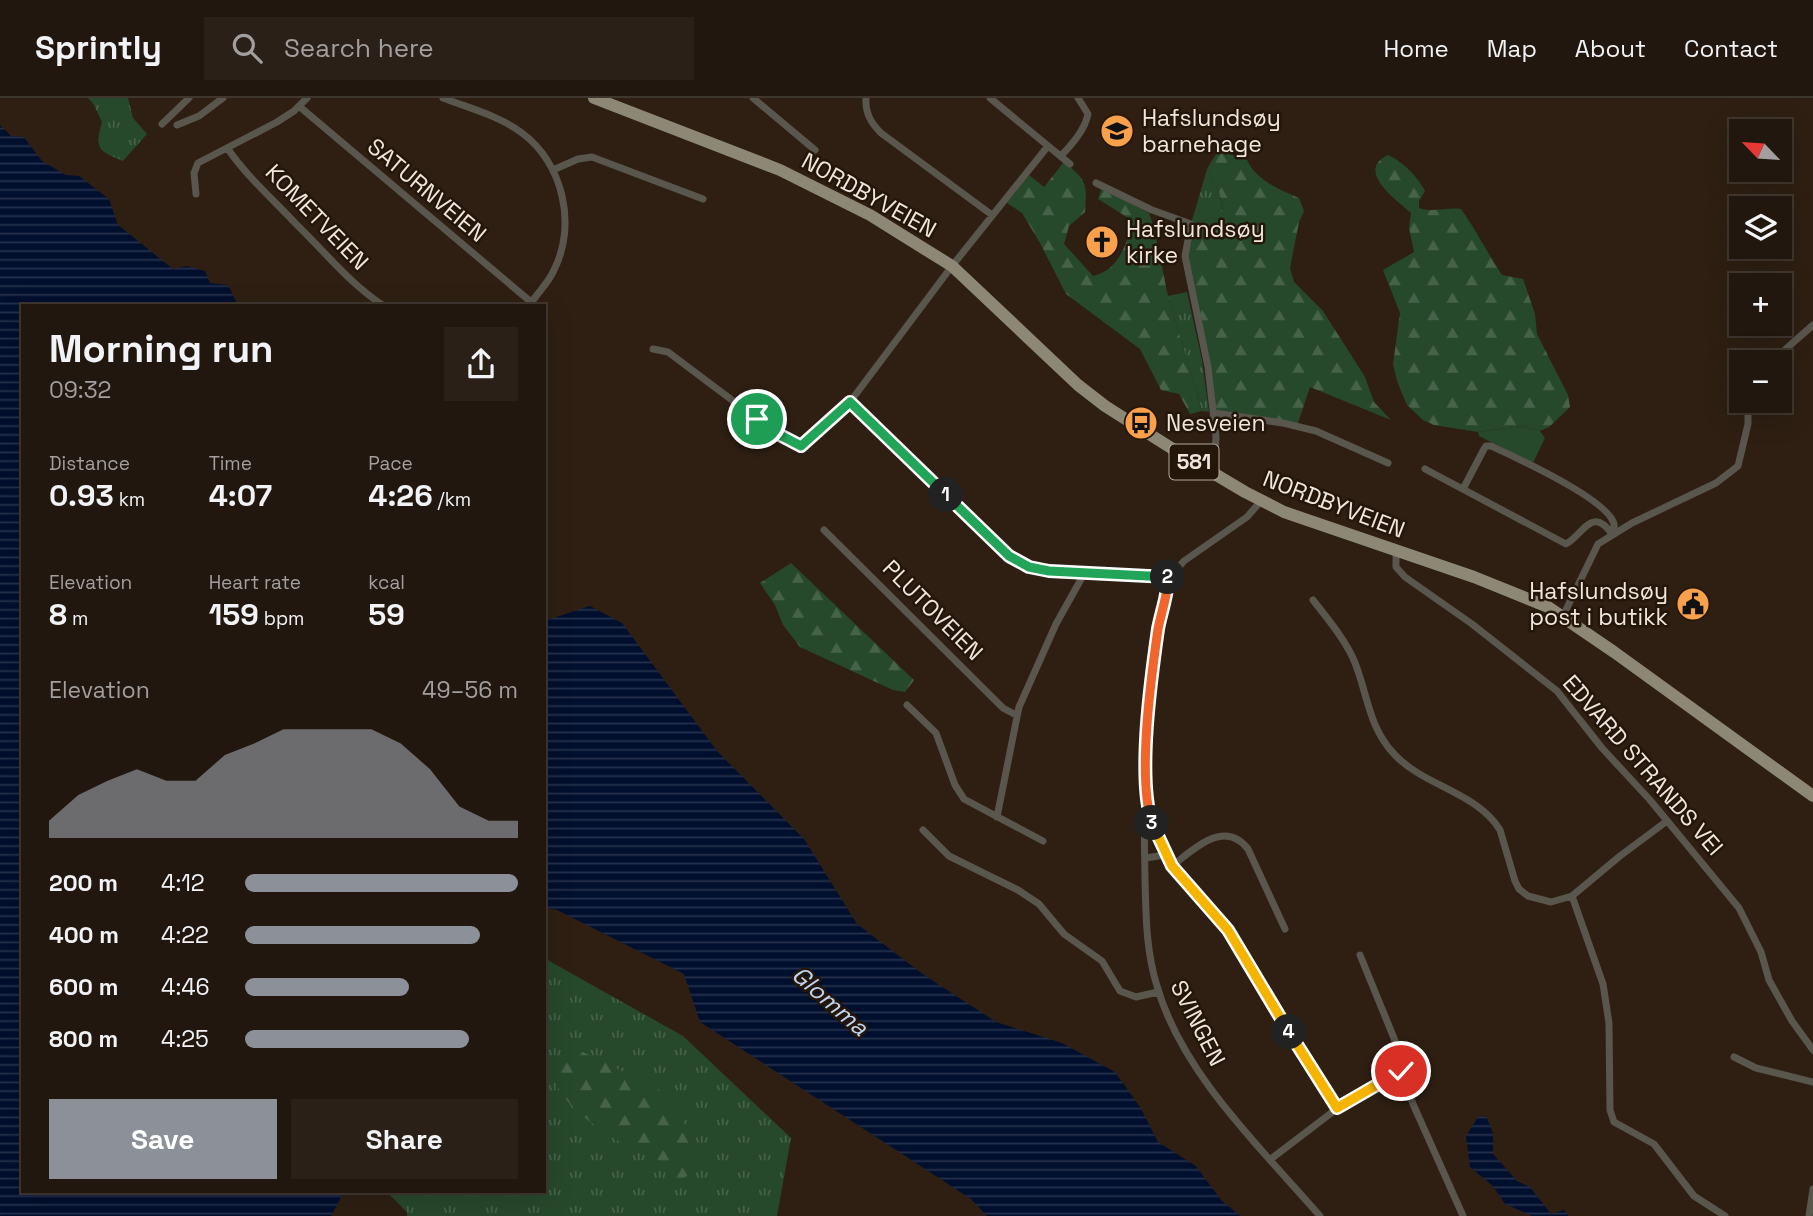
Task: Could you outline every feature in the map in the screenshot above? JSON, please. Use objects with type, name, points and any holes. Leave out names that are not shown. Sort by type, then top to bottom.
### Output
[{"type":"main road","name":"NORDBYVEIEN","points":[[594,98],[756,160],[822,189],[882,222],[952,266],[1092,396],[1209,471],[1261,501],[1298,518],[1494,585],[1563,616],[1813,796]]},
{"type":"street","points":[[162,124],[189,98]]},
{"type":"street","points":[[177,125],[199,116],[223,98]]},
{"type":"street","points":[[443,98],[516,129],[536,146],[553,170],[564,205],[564,240],[554,270],[530,304]]},
{"type":"street","points":[[866,98],[867,112],[881,133],[992,215]]},
{"type":"street","points":[[990,98],[1070,164]]},
{"type":"street","points":[[1061,156],[1087,123],[1088,114],[1078,98]]},
{"type":"street","points":[[757,99],[815,150]]},
{"type":"street","points":[[196,194],[195,166],[203,159],[278,122],[303,101]]},
{"type":"street","name":"SATURNVEIEN","points":[[303,101],[530,304]]},
{"type":"street","points":[[653,349],[668,352],[778,434],[801,446],[850,402],[952,266],[1048,146]]},
{"type":"street","name":"KOMETVEIEN","points":[[228,149],[334,264],[364,293],[381,304]]},
{"type":"street","points":[[553,170],[578,159],[592,157],[703,199]]},
{"type":"street","points":[[1096,183],[1152,210],[1191,224],[1185,256],[1209,367],[1214,414],[1216,455],[1209,471]]},
{"type":"street","points":[[1785,350],[1813,325]]},
{"type":"street","points":[[850,402],[1016,562],[1038,570],[1170,577]]},
{"type":"street","points":[[1563,616],[1593,550],[1612,534],[1716,484],[1738,466],[1748,413]]},
{"type":"street","points":[[1214,414],[1283,423],[1316,431],[1388,463]]},
{"type":"street","points":[[1463,489],[1483,449],[1491,446],[1593,501],[1613,521],[1612,534]]},
{"type":"street","points":[[1425,469],[1566,544],[1593,522],[1603,524],[1612,534]]},
{"type":"street","points":[[1261,501],[1247,516],[1184,561],[1170,577],[1161,611],[1153,665],[1147,733],[1146,807],[1172,866],[1228,930],[1253,975],[1337,1108]]},
{"type":"street","name":"PLUTOVEIEN","points":[[824,530],[1003,708],[1016,715]]},
{"type":"street","name":"EDVARD STRANDS VEI","points":[[1396,551],[1396,567],[1405,577],[1472,624],[1557,691],[1602,748],[1667,821],[1744,915],[1761,952],[1769,980],[1813,1050]]},
{"type":"street","points":[[998,817],[1016,715],[1056,624],[1085,572]]},
{"type":"street","points":[[1314,600],[1351,653],[1373,721],[1394,753],[1417,772],[1481,810],[1495,823],[1502,836],[1515,881],[1524,894],[1551,902],[1572,896],[1667,821]]},
{"type":"street","points":[[907,705],[936,733],[960,795],[973,805],[1043,841]]},
{"type":"street","name":"SVINGEN","points":[[1146,807],[1146,930],[1158,992],[1171,1023],[1198,1071],[1235,1119],[1320,1216]]},
{"type":"street","points":[[923,830],[952,858],[1018,890],[1039,904],[1063,934],[1102,961],[1120,991],[1136,997],[1158,992]]},
{"type":"street","points":[[1172,866],[1213,836],[1238,840],[1248,849],[1285,929]]},
{"type":"street","points":[[1145,858],[1166,855]]},
{"type":"street","points":[[1572,896],[1603,984],[1609,1023],[1610,1110],[1614,1122],[1620,1128],[1654,1144],[1694,1196],[1725,1216]]},
{"type":"street","points":[[1360,955],[1398,1048],[1401,1071],[1426,1136],[1463,1216]]},
{"type":"street","points":[[1734,1057],[1756,1068],[1813,1082]]},
{"type":"street","points":[[1271,1159],[1337,1108],[1401,1071]]},
{"type":"street","points":[[1809,1216],[1813,1189]]},
{"type":"green space","points":[[88,98],[128,98],[133,118],[147,134],[123,161],[100,148],[102,122]]},
{"type":"green space","points":[[1226,153],[1247,160],[1263,179],[1299,198],[1304,211],[1299,222],[1290,268],[1294,282],[1323,311],[1365,377],[1374,402],[1391,420],[1310,387],[1297,426],[1214,413],[1185,256],[1191,224],[1212,218],[1223,210],[1219,192],[1207,169],[1216,154]]},
{"type":"green space","points":[[1388,155],[1404,165],[1425,191],[1419,201],[1419,208],[1461,209],[1502,275],[1523,279],[1535,314],[1537,334],[1568,395],[1570,407],[1549,427],[1540,431],[1521,426],[1478,432],[1434,425],[1423,420],[1407,405],[1393,364],[1400,313],[1383,270],[1414,252],[1409,228],[1411,213],[1389,194],[1377,177],[1375,169]]},
{"type":"green space","points":[[1064,162],[1081,178],[1086,194],[1085,212],[1069,226],[1064,244],[1093,276],[1102,273],[1115,262],[1124,247],[1133,221],[1098,199],[1102,188],[1149,213],[1168,296],[1202,411],[1190,414],[1179,394],[1161,390],[1140,349],[1066,294],[1022,213],[1007,203],[1029,175],[1044,187]]},
{"type":"green space","points":[[1207,169],[1219,192],[1223,211],[1212,218],[1191,224]]},
{"type":"green space","points":[[1187,292],[1202,360],[1209,412],[1202,411],[1168,296]]},
{"type":"green space","points":[[1521,426],[1540,431],[1545,438],[1533,463],[1479,436],[1478,432]]},
{"type":"green space","points":[[791,563],[914,680],[905,692],[893,690],[800,647],[783,625],[775,605],[760,583]]},
{"type":"green space","points":[[546,959],[683,1036],[791,1138],[777,1216],[407,1216],[407,1212],[388,1193],[546,1193]]},
{"type":"green space","points":[[583,1052],[670,1095],[690,1135],[694,1160],[688,1176],[676,1180],[662,1163],[609,1135],[585,1118],[565,1098],[556,1080],[557,1072],[572,1053]]},
{"type":"water","points":[[0,125],[11,136],[24,137],[42,161],[66,175],[79,176],[109,199],[118,225],[173,269],[187,266],[205,271],[210,283],[228,285],[237,304],[21,304],[21,1193],[343,1193],[331,1216],[0,1216]]},
{"type":"water","name":"Glomma","points":[[590,606],[622,623],[717,751],[804,839],[857,924],[924,975],[996,1022],[1062,1043],[1115,1072],[1140,1107],[1158,1142],[1196,1166],[1221,1200],[1240,1216],[987,1216],[971,1199],[700,1022],[684,974],[557,910],[546,907],[546,620]]},
{"type":"water","points":[[1486,1116],[1493,1133],[1493,1154],[1517,1181],[1530,1187],[1551,1214],[1564,1210],[1569,1216],[1532,1216],[1505,1204],[1493,1186],[1470,1167],[1466,1136],[1478,1117]]},
{"type":"place","name":"Hafslundsøy barnehage","points":[[1117,131]]},
{"type":"place","name":"Hafslundsøy kirke","points":[[1102,242]]},
{"type":"place","name":"Nesveien","points":[[1141,423]]},
{"type":"place","name":"Hafslundsøy post i butikk","points":[[1693,604]]},
{"type":"route","points":[[757,419],[801,446],[850,402],[1016,562],[1038,570],[1170,577],[1161,611],[1153,665],[1147,733],[1146,807],[1154,830],[1172,866],[1228,930],[1253,975],[1337,1108],[1401,1071]]}]
